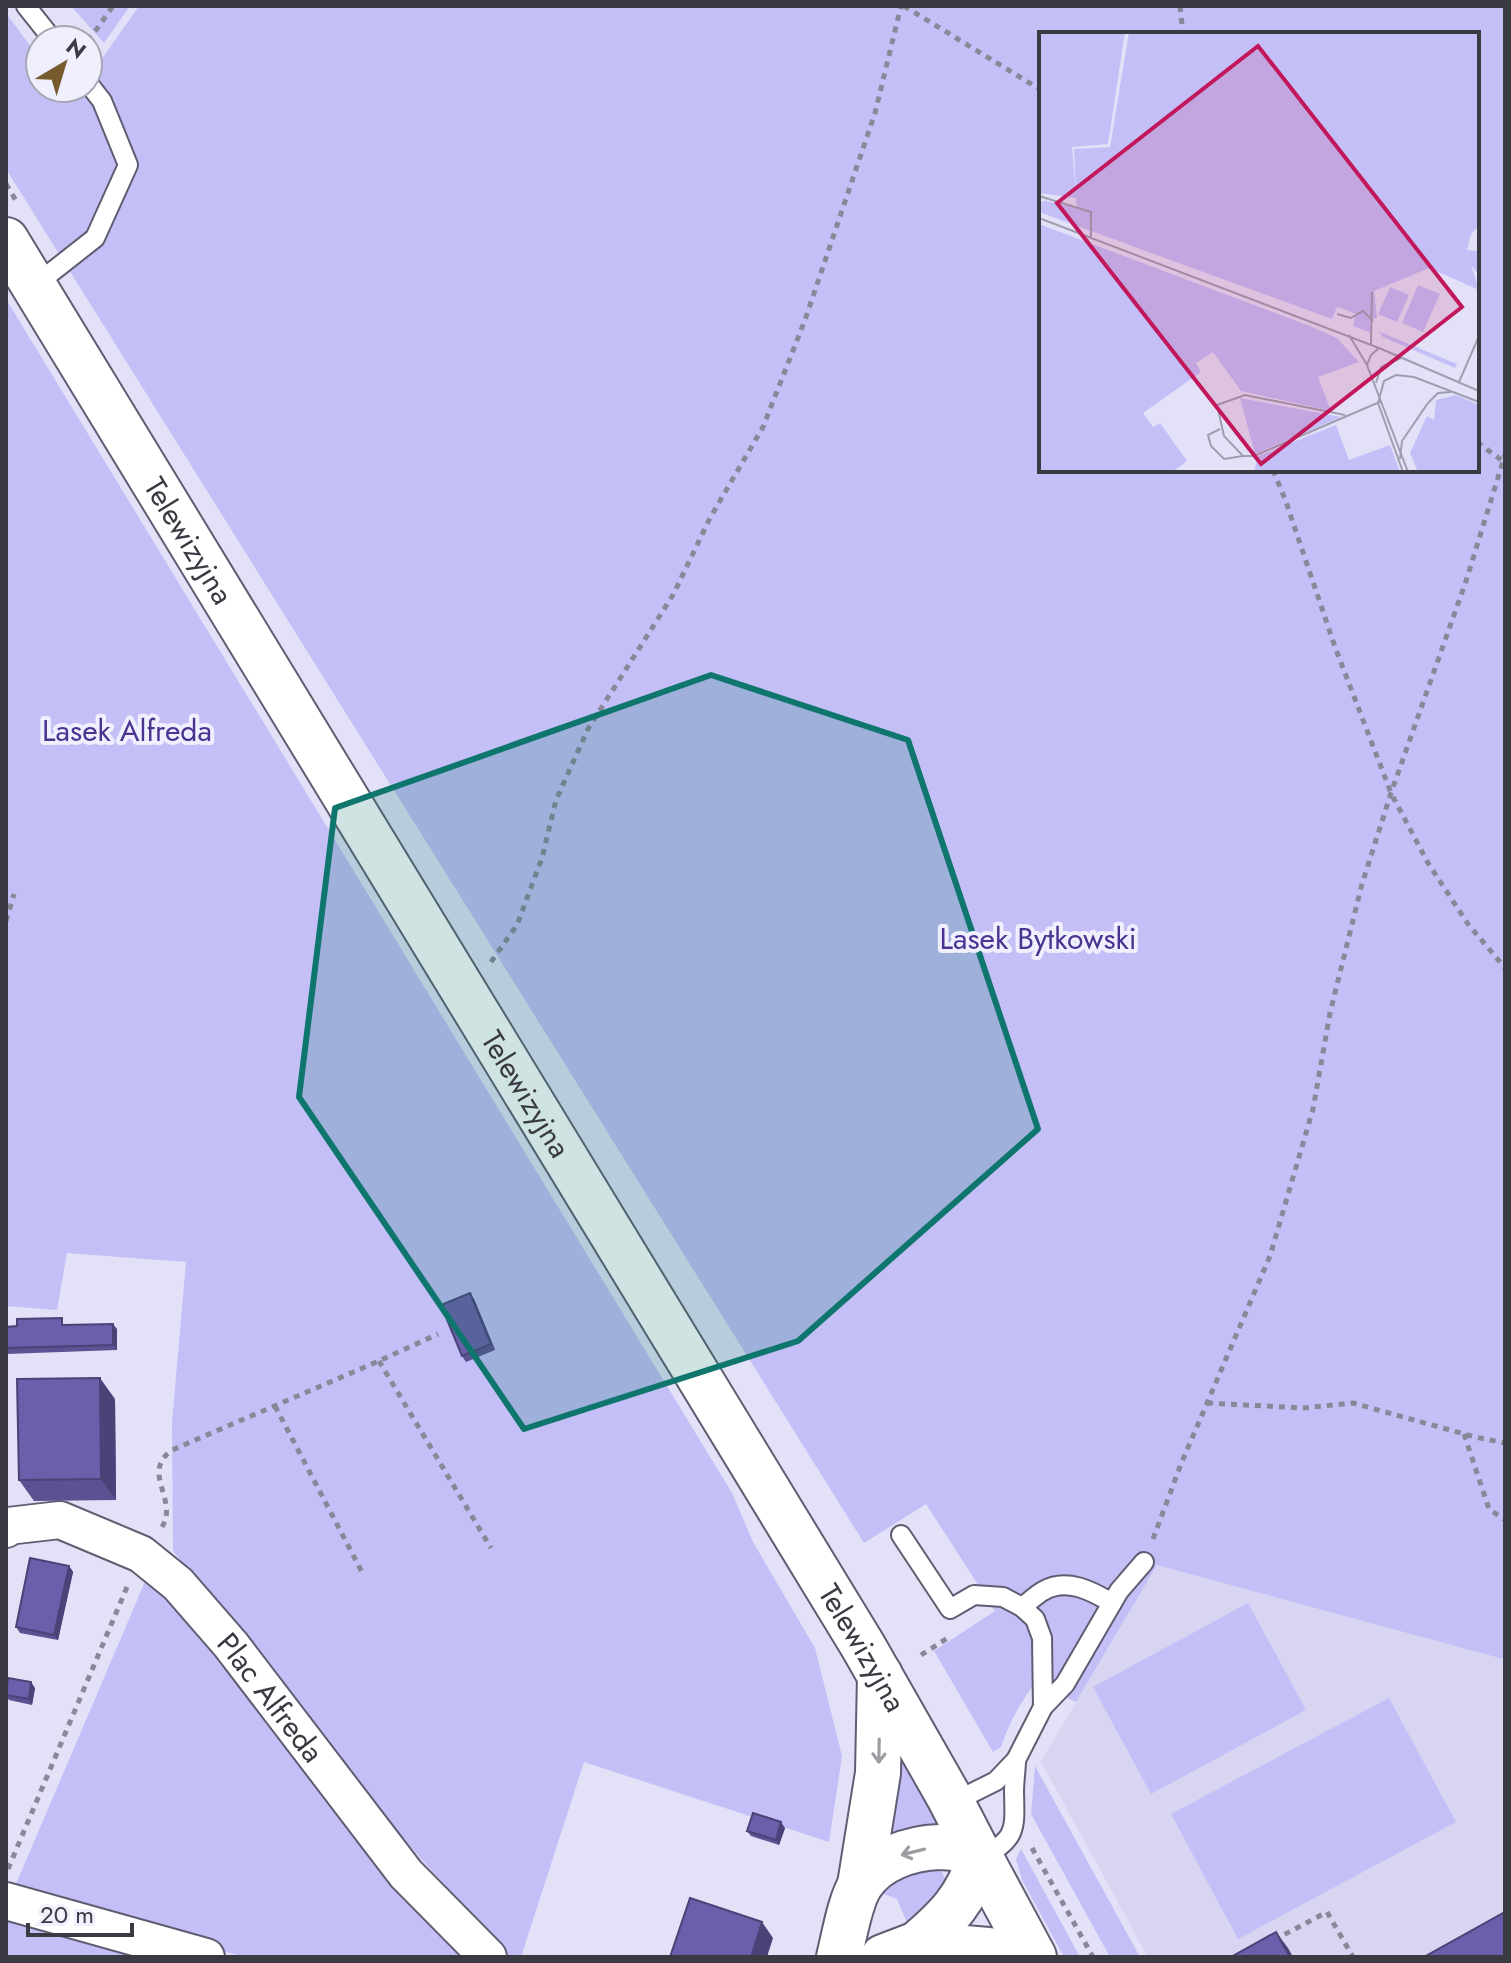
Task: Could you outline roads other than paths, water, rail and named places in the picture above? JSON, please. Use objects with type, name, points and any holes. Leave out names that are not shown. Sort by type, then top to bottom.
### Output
[{"type":"street","name":"Telewizyjna","points":[[6,240],[880,1673],[1034,1957]]},
{"type":"street","name":"Plac Alfreda","points":[[6,1529],[8,1526],[60,1520],[141,1554],[178,1584],[231,1645],[406,1874],[488,1957]]},
{"type":"street","points":[[839,1957],[860,1885],[878,1773],[880,1673]]},
{"type":"street","points":[[860,1885],[873,1870],[888,1860],[913,1851],[940,1847],[979,1855],[974,1877],[954,1909],[942,1923],[900,1950]]},
{"type":"street","points":[[6,1901],[206,1957]]},
{"type":"street","points":[[900,1950],[988,1950],[1004,1957]]},
{"type":"lane","points":[[26,6],[40,24]]},
{"type":"lane","points":[[34,286],[95,238],[128,165],[103,104]]},
{"type":"lane","points":[[901,1535],[950,1609],[974,1595],[1003,1597],[1022,1607],[1035,1619],[1042,1638],[1043,1707]]},
{"type":"lane","points":[[952,1803],[996,1781],[1016,1760],[1043,1707],[1065,1684],[1119,1591],[1144,1562]]},
{"type":"lane","points":[[1022,1607],[1045,1589],[1060,1585],[1076,1586],[1112,1603]]},
{"type":"lane","points":[[979,1855],[1000,1848],[1011,1834],[1016,1819],[1016,1760]]},
{"type":"park label","name":"Lasek Alfreda","points":[[127,730]]},
{"type":"park label","name":"Lasek Bytkowski","points":[[1038,938]]}]
